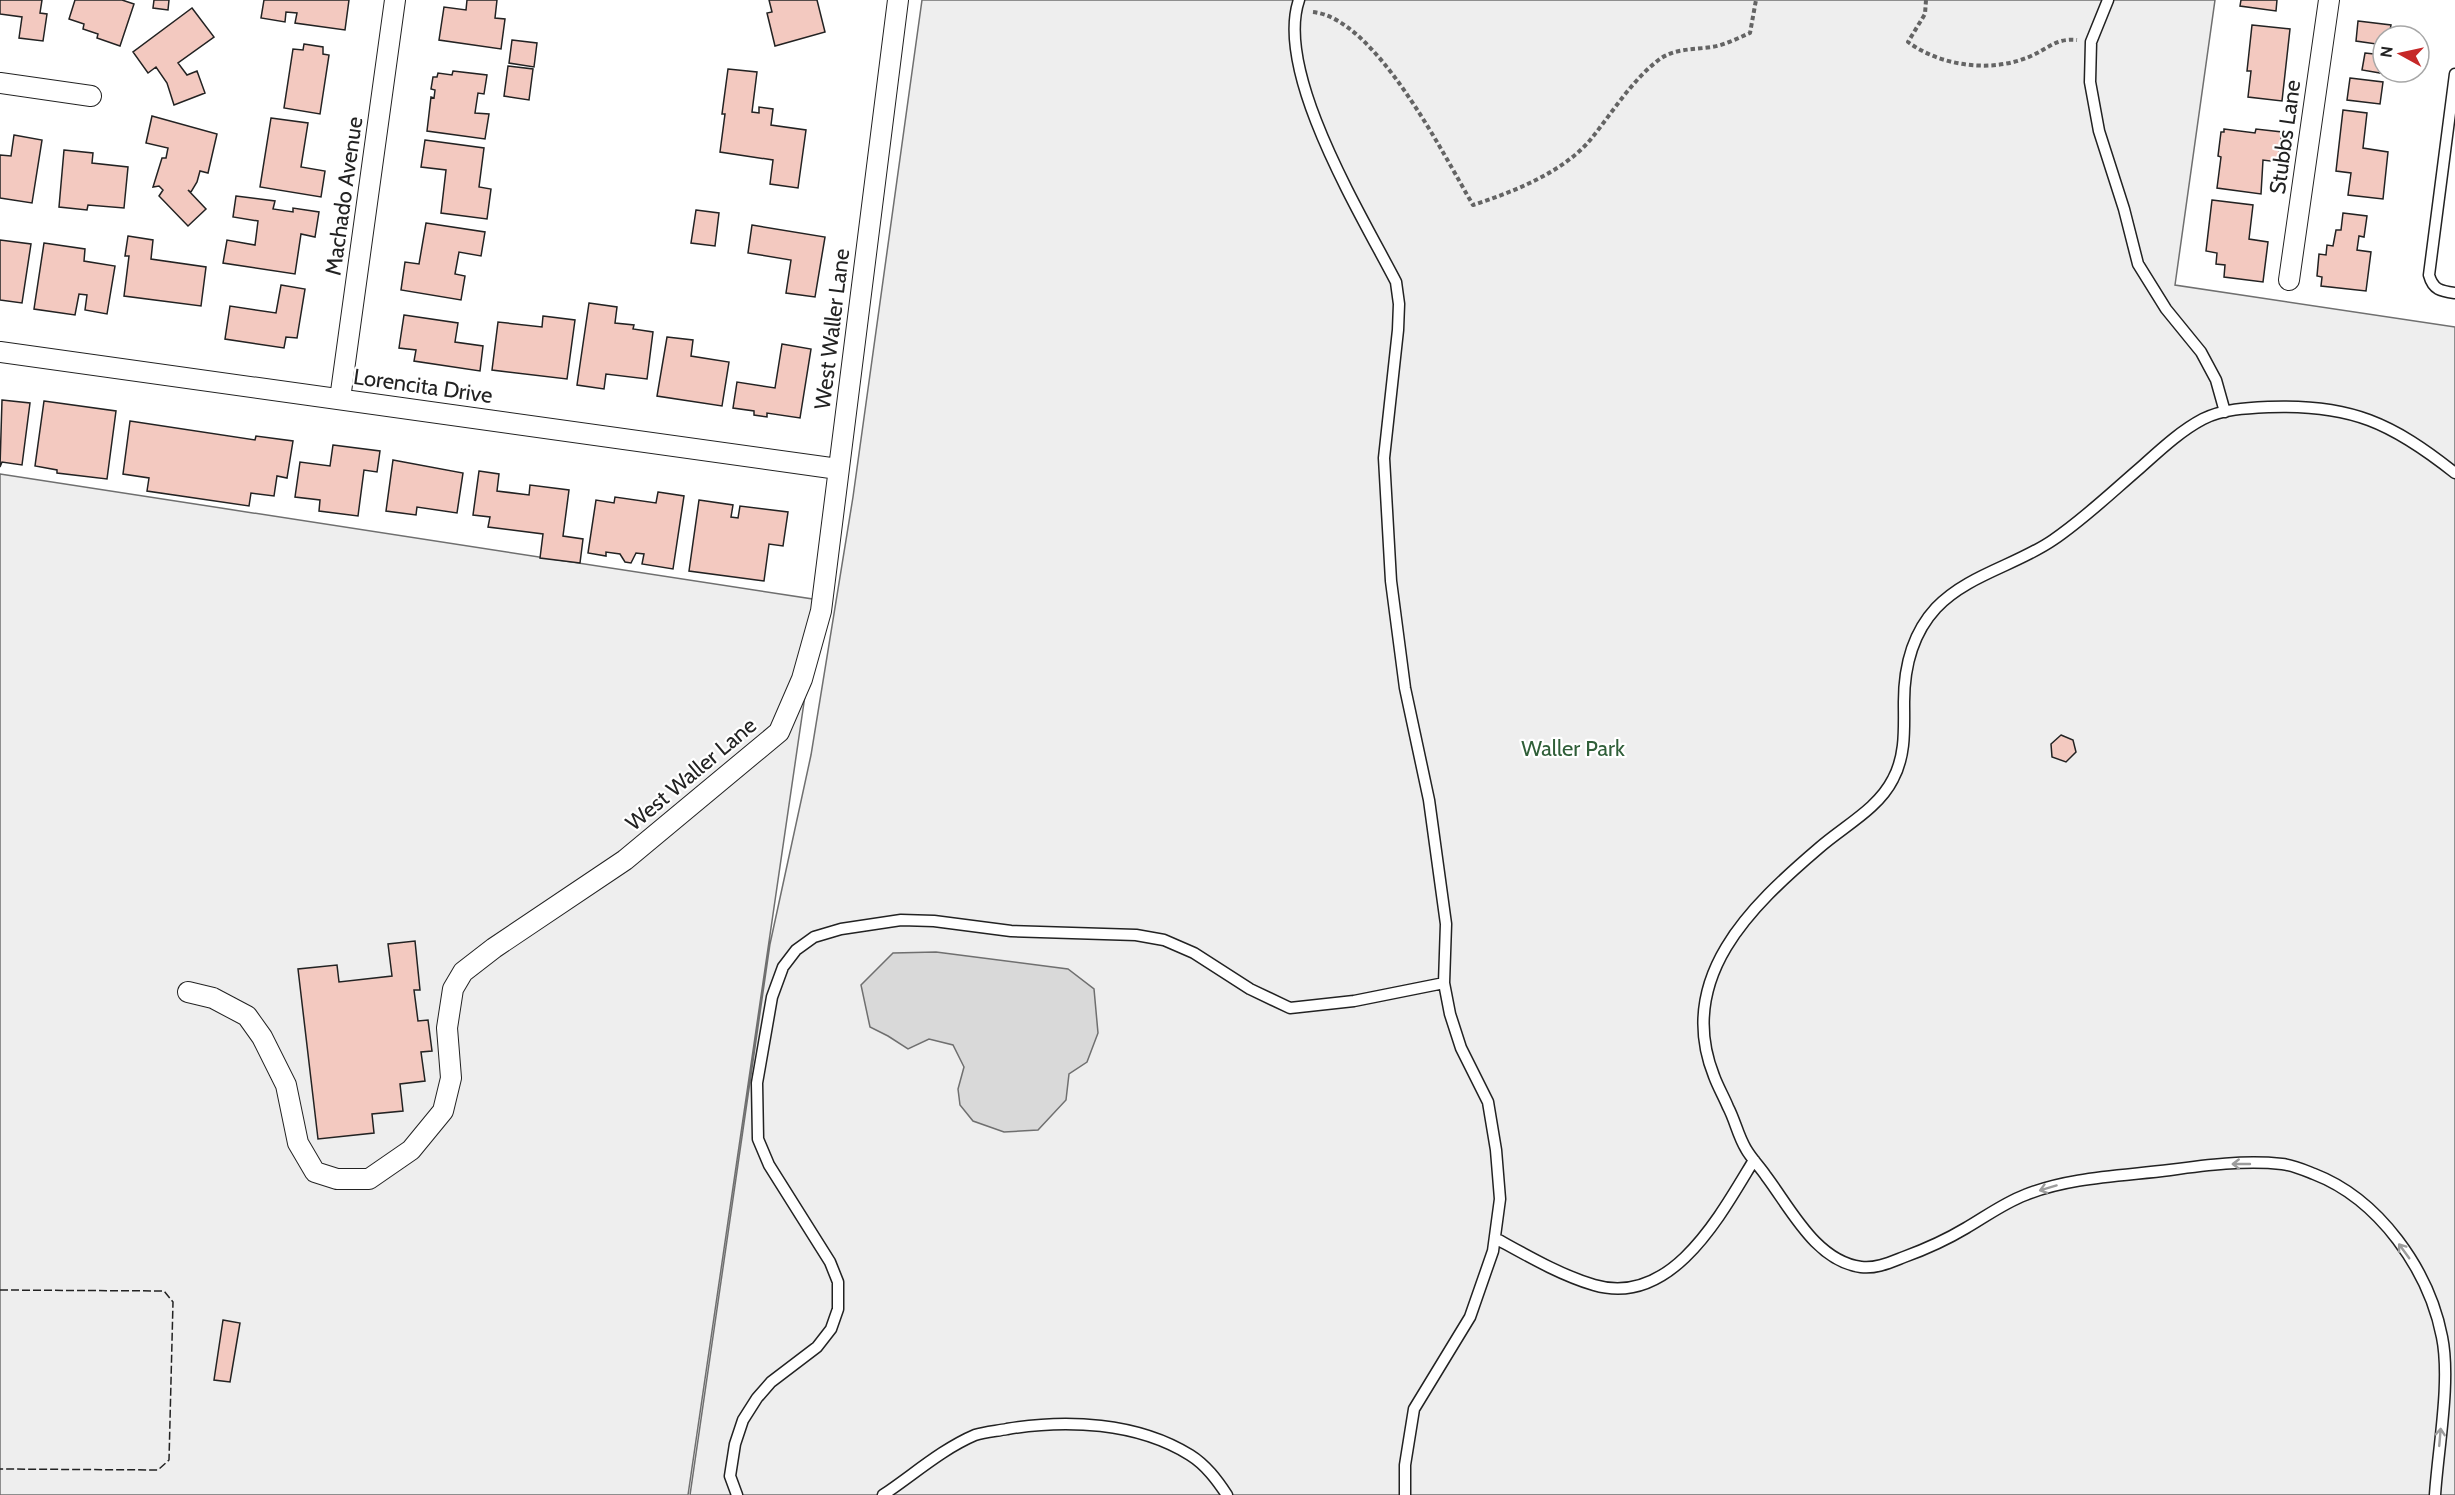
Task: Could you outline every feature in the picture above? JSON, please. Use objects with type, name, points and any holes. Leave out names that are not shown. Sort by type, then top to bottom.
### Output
[{"type":"street","name":"Machado Avenue","points":[[340,399],[395,0]]},
{"type":"street","name":"West Waller Lane","points":[[188,992],[213,998],[247,1016],[262,1037],[286,1085],[298,1143],[315,1172],[338,1179],[369,1179],[411,1150],[443,1111],[450,1078],[447,1028],[453,989],[463,972],[494,948],[625,860],[779,732],[802,679],[821,611],[898,0]]},
{"type":"street","name":"Stubbs Lane","points":[[2289,280],[2329,0]]},
{"type":"street","points":[[0,83],[91,96]]},
{"type":"street","name":"Lorencita Drive","points":[[0,352],[838,469]]},
{"type":"lane","points":[[2108,0],[2091,42],[2090,82],[2099,131],[2124,209],[2138,264],[2166,309],[2200,352],[2216,380],[2225,412]]},
{"type":"lane","points":[[1297,5],[1295,40],[1301,76],[1316,122],[1396,282],[1399,304],[1398,330],[1384,458],[1388,547],[1405,688],[1429,800],[1446,924],[1444,983],[1450,1014],[1461,1048],[1488,1102],[1496,1150],[1500,1199],[1493,1251],[1470,1317],[1414,1409],[1405,1465],[1405,1495]]},
{"type":"lane","points":[[2455,74],[2429,275],[2431,284],[2436,289],[2455,293]]},
{"type":"lane","points":[[2434,1495],[2445,1377],[2443,1340],[2414,1266],[2386,1227],[2359,1199],[2327,1179],[2288,1164],[2219,1164],[2058,1185],[2024,1195],[1935,1246],[1868,1268],[1846,1264],[1824,1250],[1811,1237],[1746,1149],[1712,1073],[1704,1034],[1706,999],[1715,965],[1731,937],[1783,879],[1825,842],[1871,807],[1893,781],[1902,755],[1907,665],[1915,637],[1933,612],[1949,596],[2051,542],[2164,447],[2204,419],[2238,408],[2304,406],[2344,412],[2400,432],[2455,473]]},
{"type":"lane","points":[[737,1495],[730,1476],[735,1444],[743,1420],[757,1398],[771,1383],[817,1347],[831,1329],[838,1310],[838,1282],[830,1262],[769,1165],[758,1139],[757,1083],[772,997],[783,967],[796,951],[813,937],[841,928],[901,921],[934,921],[1039,933],[1076,931],[1136,934],[1164,940],[1194,953],[1250,989],[1290,1008],[1308,1008],[1375,998],[1444,983]]},
{"type":"lane","points":[[1495,1238],[1596,1286],[1626,1288],[1650,1282],[1672,1269],[1702,1239],[1754,1160]]},
{"type":"lane","points":[[883,1495],[937,1456],[976,1435],[1033,1425],[1073,1424],[1121,1430],[1146,1436],[1180,1450],[1206,1467],[1227,1495]]},
{"type":"path","points":[[1297,5],[1321,13],[1370,46],[1410,98],[1473,205],[1509,193],[1540,178],[1590,141],[1623,96],[1656,61],[1674,51],[1714,47],[1750,33],[1756,0]]},
{"type":"path","points":[[1926,0],[1925,14],[1908,42],[1920,51],[1942,60],[1976,65],[2007,65],[2032,56],[2064,39],[2091,42]]},
{"type":"green space","name":"Waller Park","points":[[922,0],[2215,0],[2175,285],[2455,327],[2455,1495],[690,1495],[770,944],[811,755],[853,497]]},
{"type":"green space","points":[[0,474],[819,600],[688,1495],[0,1495]]},
{"type":"shaded area","points":[[936,952],[1068,969],[1094,989],[1098,1033],[1087,1062],[1069,1074],[1066,1100],[1038,1130],[1004,1132],[973,1121],[960,1105],[958,1089],[964,1067],[953,1045],[929,1039],[908,1049],[870,1027],[861,985],[893,953]]},
{"type":"building","points":[[0,0],[42,0],[40,13],[47,14],[43,41],[19,38],[22,17],[0,14]]},
{"type":"building","points":[[75,0],[122,0],[134,4],[120,46],[97,38],[98,34],[83,29],[84,24],[69,19]]},
{"type":"building","points":[[154,0],[169,0],[168,10],[153,8]]},
{"type":"building","points":[[264,0],[349,0],[345,30],[295,23],[297,13],[286,12],[285,22],[261,18]]},
{"type":"building","points":[[467,0],[497,0],[495,18],[505,19],[501,49],[439,40],[444,7],[466,10]]},
{"type":"building","points":[[769,0],[817,0],[825,32],[775,46],[767,13],[772,12]]},
{"type":"building","points":[[2241,0],[2277,0],[2276,11],[2240,6]]},
{"type":"building","points":[[192,8],[214,37],[178,63],[187,75],[197,71],[205,93],[174,105],[167,83],[156,67],[148,73],[133,52]]},
{"type":"building","points":[[2358,21],[2383,24],[2371,24],[2371,43],[2356,41]]},
{"type":"building","points":[[2252,25],[2290,29],[2282,101],[2248,97],[2251,71],[2247,71]]},
{"type":"building","points":[[512,40],[537,43],[534,67],[509,63]]},
{"type":"building","points":[[304,44],[323,47],[323,54],[329,55],[320,114],[284,108],[293,49],[303,50]]},
{"type":"building","points":[[2365,53],[2371,54],[2371,72],[2362,70]]},
{"type":"building","points":[[508,66],[533,69],[529,100],[504,96]]},
{"type":"building","points":[[728,69],[757,72],[752,112],[759,113],[759,107],[773,109],[771,125],[806,130],[798,188],[770,184],[773,160],[720,152]]},
{"type":"building","points":[[453,71],[487,75],[484,94],[478,93],[475,113],[489,114],[485,139],[427,131],[431,97],[434,98],[435,90],[431,89],[433,77],[437,77],[438,73],[452,75]]},
{"type":"building","points":[[2350,78],[2371,81],[2371,84],[2383,84],[2380,104],[2347,100]]},
{"type":"building","points":[[2343,110],[2367,113],[2363,148],[2388,152],[2383,199],[2348,195],[2351,173],[2336,171]]},
{"type":"building","points":[[152,116],[217,134],[208,173],[200,171],[191,192],[188,190],[206,209],[188,226],[159,196],[163,190],[159,186],[153,187],[162,158],[166,158],[168,148],[146,143]]},
{"type":"building","points":[[271,118],[308,123],[301,167],[325,171],[321,197],[260,187]]},
{"type":"building","points":[[2224,129],[2255,133],[2256,129],[2282,132],[2278,162],[2263,160],[2261,194],[2217,188],[2221,157],[2218,156],[2221,132],[2224,132]]},
{"type":"building","points":[[14,135],[42,140],[32,203],[0,198],[0,155],[11,156]]},
{"type":"building","points":[[425,140],[484,148],[479,187],[491,189],[487,219],[441,213],[446,170],[421,167]]},
{"type":"building","points":[[64,150],[93,153],[92,163],[128,167],[124,208],[88,205],[87,210],[59,207]]},
{"type":"building","points":[[236,196],[275,201],[273,209],[293,212],[293,208],[319,212],[315,237],[301,234],[295,274],[223,263],[227,240],[255,245],[258,221],[233,217]]},
{"type":"building","points":[[2212,200],[2253,205],[2249,239],[2268,242],[2263,282],[2224,277],[2225,265],[2216,264],[2217,253],[2206,251]]},
{"type":"building","points":[[696,210],[719,213],[715,246],[691,243]]},
{"type":"building","points":[[2343,213],[2367,216],[2364,237],[2359,236],[2357,250],[2371,252],[2366,291],[2321,286],[2322,277],[2317,276],[2319,254],[2326,255],[2327,245],[2333,246],[2336,230],[2341,230]]},
{"type":"building","points":[[426,223],[485,232],[481,256],[459,252],[455,274],[465,276],[461,300],[401,290],[405,262],[419,264]]},
{"type":"building","points":[[752,225],[825,237],[815,297],[786,293],[791,260],[748,253]]},
{"type":"building","points":[[128,236],[153,240],[151,259],[206,267],[201,306],[124,296],[129,256],[125,256]]},
{"type":"building","points":[[0,240],[31,244],[22,303],[0,300]]},
{"type":"building","points":[[44,243],[85,249],[84,261],[115,266],[107,314],[85,310],[87,295],[79,294],[75,315],[34,309]]},
{"type":"building","points":[[281,285],[305,289],[297,338],[286,337],[284,348],[225,339],[230,306],[276,313]]},
{"type":"building","points":[[589,303],[617,307],[615,323],[634,325],[633,329],[653,332],[647,379],[606,374],[604,389],[577,385]]},
{"type":"building","points":[[404,315],[458,323],[455,342],[483,346],[480,371],[414,361],[416,350],[399,348]]},
{"type":"building","points":[[543,316],[575,320],[567,379],[492,370],[498,322],[542,327]]},
{"type":"building","points":[[667,337],[693,340],[691,356],[729,362],[722,406],[657,396]]},
{"type":"building","points":[[782,344],[811,349],[800,418],[767,413],[767,417],[754,415],[754,411],[733,408],[737,382],[775,388]]},
{"type":"building","points":[[2,400],[30,403],[22,465],[2,462],[0,467]]},
{"type":"building","points":[[44,401],[116,411],[107,479],[57,473],[57,470],[35,466]]},
{"type":"building","points":[[130,421],[255,440],[256,436],[293,441],[287,478],[277,476],[274,496],[251,493],[249,506],[147,491],[149,478],[123,474]]},
{"type":"building","points":[[333,445],[380,451],[377,472],[364,470],[358,516],[319,511],[320,500],[295,497],[300,462],[330,466]]},
{"type":"building","points":[[393,460],[463,473],[457,513],[417,507],[416,515],[386,511]]},
{"type":"building","points":[[479,471],[499,474],[497,491],[529,495],[530,485],[569,490],[563,536],[583,539],[580,563],[540,558],[543,534],[488,527],[490,517],[473,515]]},
{"type":"building","points":[[658,492],[684,496],[673,569],[642,564],[644,554],[636,553],[631,563],[625,562],[620,554],[606,552],[606,556],[588,553],[596,500],[614,503],[615,497],[656,503]]},
{"type":"building","points":[[699,500],[733,505],[731,517],[738,518],[740,506],[788,512],[783,546],[769,544],[764,581],[689,571]]},
{"type":"building","points":[[2061,735],[2073,740],[2076,752],[2066,762],[2052,757],[2051,744]]},
{"type":"building","points":[[415,941],[420,990],[414,990],[418,1021],[428,1020],[432,1051],[421,1052],[425,1081],[400,1084],[403,1111],[372,1114],[374,1133],[318,1139],[298,969],[337,965],[339,982],[392,976],[388,944]]},
{"type":"building","points":[[223,1320],[240,1323],[230,1382],[214,1380]]},
{"type":"fence","points":[[0,1290],[164,1291],[173,1302],[169,1460],[158,1470],[0,1469]]}]
